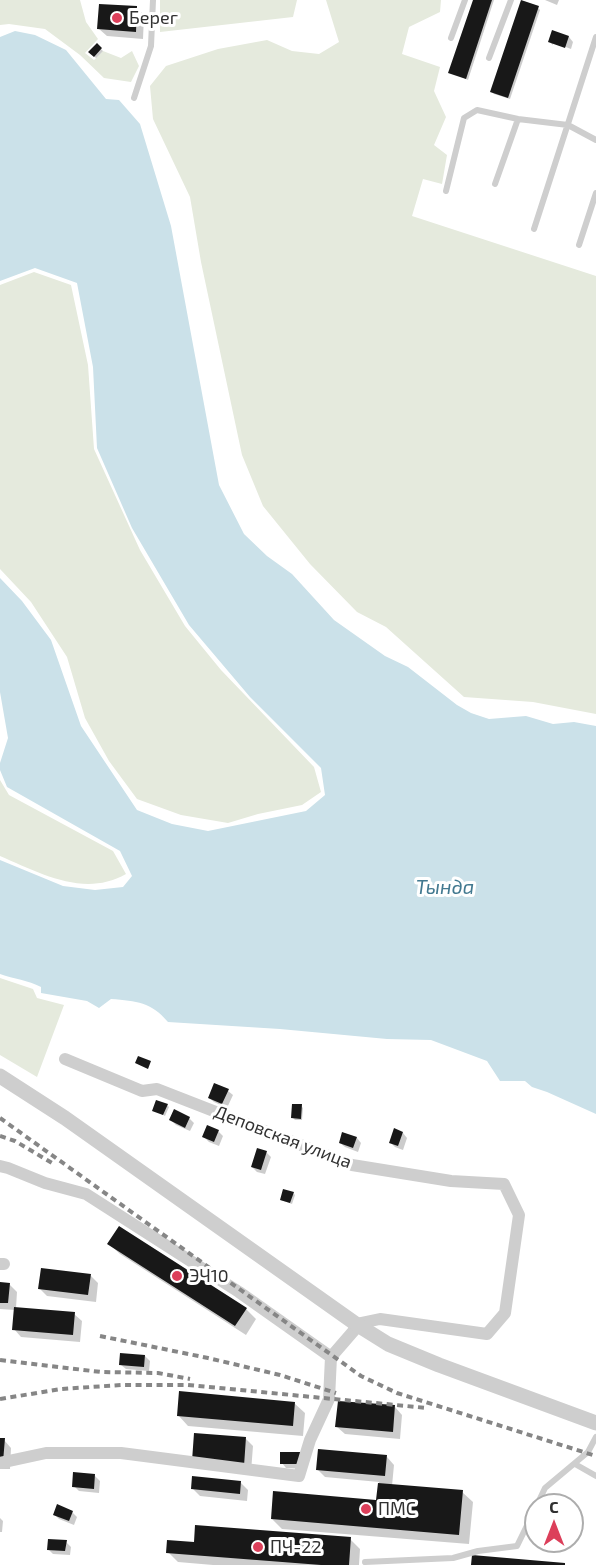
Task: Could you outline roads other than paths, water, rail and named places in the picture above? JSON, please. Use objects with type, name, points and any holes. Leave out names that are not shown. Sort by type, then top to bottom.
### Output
[{"type":"street","name":"Деповская улица","points":[[65,1059],[142,1091],[157,1089],[351,1165],[451,1181],[504,1184],[519,1215],[505,1313],[487,1334],[380,1318],[356,1324]]},
{"type":"street","points":[[0,1076],[74,1124],[356,1324],[388,1344],[596,1423]]},
{"type":"street","points":[[0,1166],[45,1183],[86,1194],[239,1292],[331,1357]]},
{"type":"street","points":[[0,1463],[46,1453],[121,1453],[299,1476],[310,1440],[329,1399],[331,1357],[357,1327],[354,1326],[356,1324]]},
{"type":"lane","points":[[134,98],[151,46],[153,0]]},
{"type":"lane","points":[[451,38],[465,0]]},
{"type":"lane","points":[[489,58],[511,0]]},
{"type":"lane","points":[[534,229],[596,37]]},
{"type":"lane","points":[[446,191],[464,118],[477,110],[568,125],[596,140]]},
{"type":"lane","points":[[495,184],[518,118]]},
{"type":"lane","points":[[579,245],[596,193]]},
{"type":"lane","points":[[543,1493],[545,1488],[588,1452],[596,1437]]},
{"type":"lane","points":[[575,1464],[596,1476]]},
{"type":"lane","points":[[365,1562],[453,1558],[478,1551],[517,1546],[524,1532]]},
{"type":"water","name":"Тында","points":[[15,31],[35,35],[66,50],[106,99],[119,100],[140,124],[171,226],[219,485],[244,534],[267,556],[292,574],[334,620],[385,656],[408,667],[471,713],[489,719],[526,716],[553,724],[574,722],[596,726],[596,1114],[532,1087],[525,1081],[500,1081],[487,1061],[431,1040],[387,1039],[168,1022],[156,1010],[143,1004],[111,999],[99,1008],[87,1001],[41,993],[41,987],[0,974],[0,860],[63,886],[95,890],[123,887],[132,876],[120,851],[7,787],[0,770],[8,738],[0,692],[0,578],[22,601],[51,640],[81,726],[137,810],[172,824],[208,831],[306,811],[325,795],[321,768],[250,697],[189,625],[132,528],[97,448],[93,367],[77,283],[35,268],[0,281],[0,37]]},
{"type":"railway","points":[[0,1118],[361,1376],[397,1393],[596,1456]]},
{"type":"railway","points":[[0,1136],[15,1141],[52,1163]]},
{"type":"railway","points":[[100,1336],[280,1375],[336,1393]]},
{"type":"railway","points":[[0,1360],[101,1372],[158,1373],[190,1379]]},
{"type":"railway","points":[[0,1399],[61,1389],[121,1385],[188,1385],[427,1408]]},
{"type":"place","name":"Берег","points":[[117,18]]},
{"type":"place","name":"ЭЧ10","points":[[177,1276]]},
{"type":"place","name":"ПМС","points":[[366,1509]]},
{"type":"place","name":"ПЧ-22","points":[[258,1547]]}]
